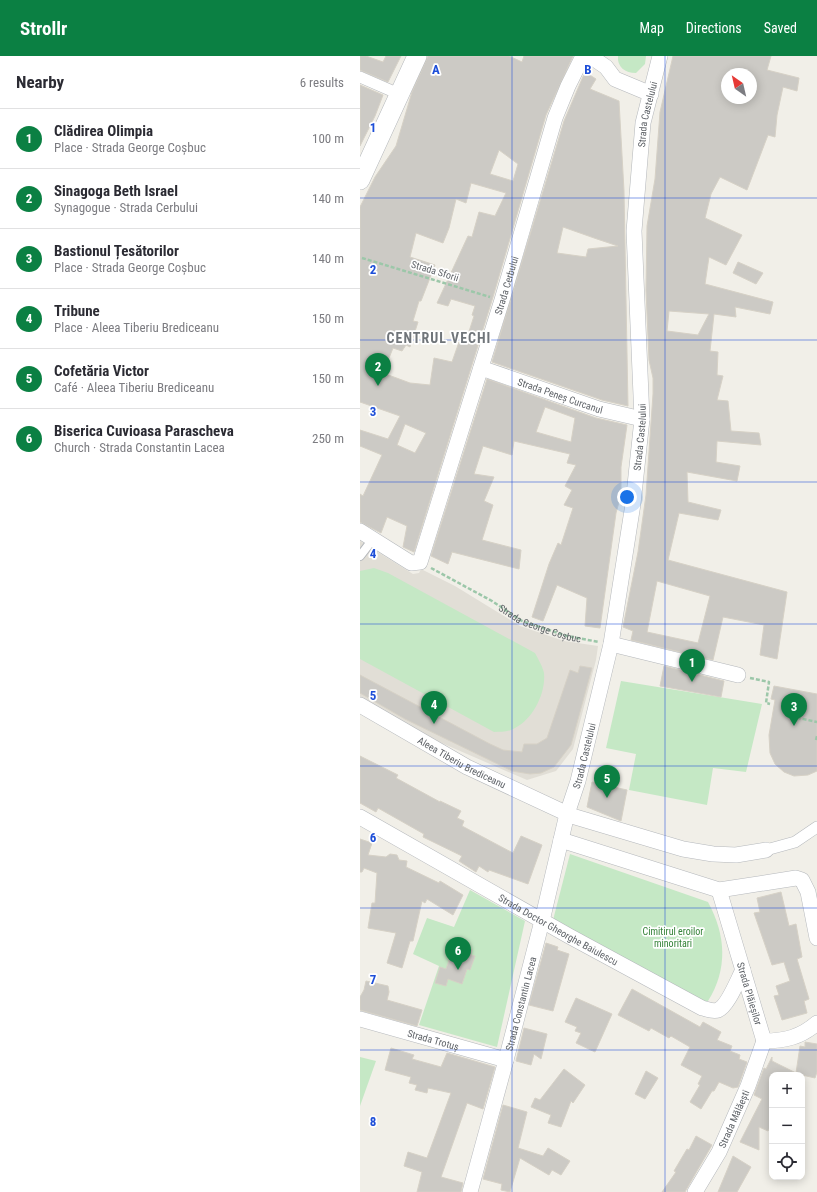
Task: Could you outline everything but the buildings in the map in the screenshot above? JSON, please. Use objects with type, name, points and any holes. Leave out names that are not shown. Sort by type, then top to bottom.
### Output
[{"type":"street","points":[[360,180],[417,56]]},
{"type":"street","name":"Strada Cerbului","points":[[420,562],[502,300],[555,118],[568,86],[583,56]]},
{"type":"street","points":[[590,56],[606,67],[615,79],[651,94]]},
{"type":"street","name":"Strada Castelului","points":[[569,815],[611,644],[633,504],[642,419],[634,231],[643,123],[660,56]]},
{"type":"street","points":[[360,76],[399,94]]},
{"type":"street","name":"Strada Peneș Curcanul","points":[[481,368],[599,409],[642,419]]},
{"type":"street","points":[[360,531],[411,563],[420,562]]},
{"type":"street","points":[[611,644],[738,675]]},
{"type":"street","name":"Aleea Tiberiu Brediceanu","points":[[360,705],[467,767],[569,815],[683,849],[705,853],[736,855],[766,850]]},
{"type":"street","name":"Strada Constantin Lacea","points":[[470,1192],[542,921],[561,840],[569,815]]},
{"type":"street","name":"Strada Doctor Gheorghe Baiulescu","points":[[360,817],[542,921],[702,1008],[718,1010],[724,1005],[743,970]]},
{"type":"street","points":[[766,850],[795,842],[817,827]]},
{"type":"street","points":[[561,840],[719,890],[760,885],[785,878],[796,878],[802,880],[808,892],[817,938]]},
{"type":"street","name":"Strada Plăieșilor","points":[[719,890],[764,1041]]},
{"type":"street","name":"Strada Trotuș","points":[[360,1019],[506,1060]]},
{"type":"street","points":[[764,1041],[782,1041],[800,1035],[817,1023]]},
{"type":"street","name":"Strada Mălăești","points":[[695,1192],[719,1152],[748,1086],[764,1041]]},
{"type":"lane","points":[[360,556],[373,539]]},
{"type":"path","name":"Strada Sforii","points":[[362,258],[502,300]]},
{"type":"path","name":"Strada George Coșbuc","points":[[420,562],[456,581],[522,621],[567,636],[611,644]]},
{"type":"path","points":[[738,675],[769,682],[766,703],[770,704]]},
{"type":"path","points":[[785,715],[817,722]]},
{"type":"path","points":[[816,740],[817,736]]},
{"type":"shaded area","points":[[360,541],[413,574],[419,573],[421,569],[455,586],[520,626],[564,641],[598,646],[596,660],[573,749],[556,771],[527,780],[437,741],[360,697]]},
{"type":"green space","points":[[618,56],[646,56],[645,64],[636,73],[628,72],[620,66]]},
{"type":"green space","points":[[374,568],[388,573],[535,653],[542,666],[544,681],[543,689],[533,712],[521,724],[513,729],[505,732],[494,732],[360,659],[360,571]]},
{"type":"green space","points":[[621,681],[762,704],[746,772],[713,768],[707,805],[629,790],[636,754],[606,748]]},
{"type":"green space","name":"Cimitirul eroilor minoritari","points":[[570,854],[708,902],[714,914],[721,939],[722,964],[719,977],[708,1001],[701,1003],[552,924]]},
{"type":"green space","points":[[470,890],[525,921],[497,1047],[419,1025],[439,966],[413,954],[427,918],[454,927]]},
{"type":"green space","points":[[360,1057],[376,1061],[360,1106]]},
{"type":"place","name":"Sinagoga Beth Israel","points":[[378,386]]},
{"type":"place","name":"Clădirea Olimpia","points":[[692,682]]},
{"type":"place","name":"Tribune","points":[[434,724]]},
{"type":"place","name":"Bastionul Țesătorilor","points":[[794,726]]},
{"type":"place","name":"Cofetăria Victor","points":[[607,798]]},
{"type":"place","name":"Biserica Cuvioasa Parascheva","points":[[458,970]]},
{"type":"district","name":"CENTRUL VECHI","points":[[439,338]]}]
